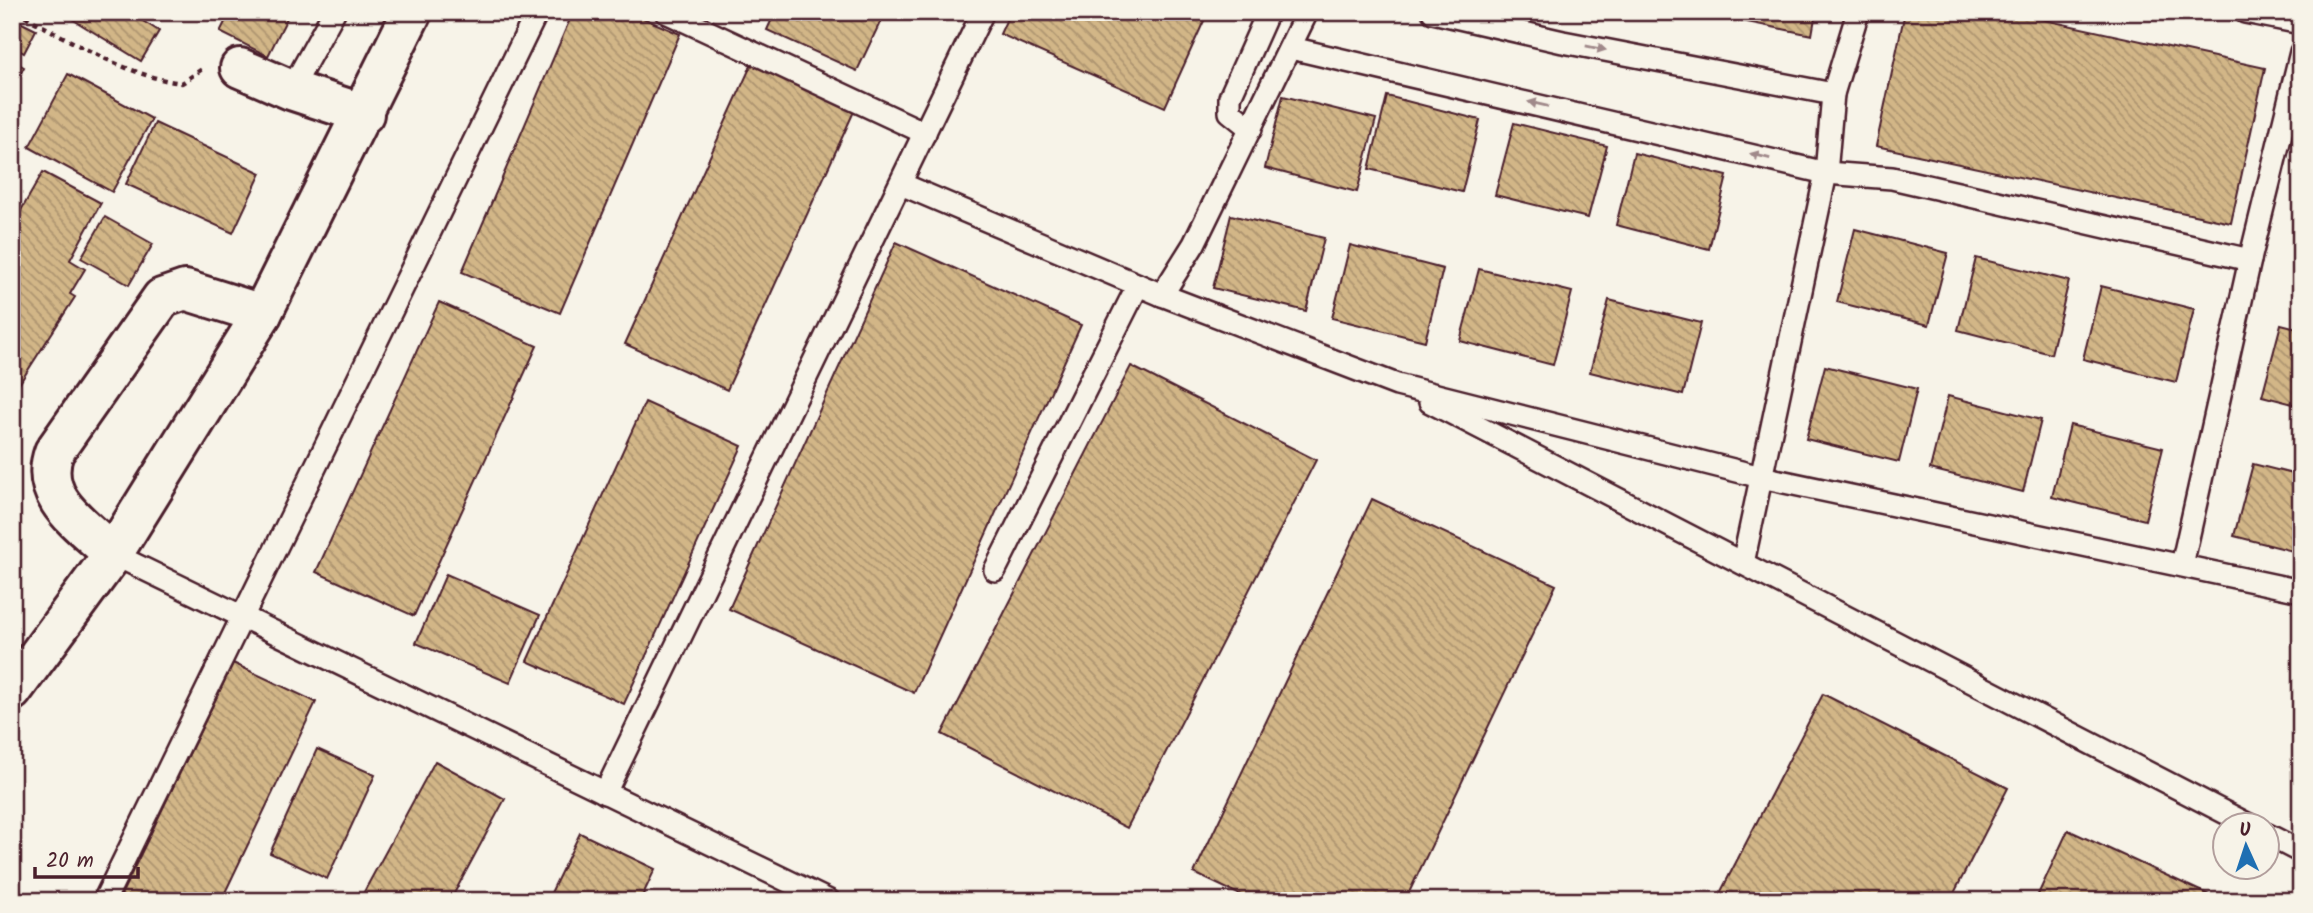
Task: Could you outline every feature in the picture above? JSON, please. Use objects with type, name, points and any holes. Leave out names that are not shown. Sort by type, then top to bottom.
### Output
[{"type":"main road","points":[[12,691],[113,554],[262,314],[364,114],[412,12]]},
{"type":"main road","points":[[240,68],[291,90],[364,114]]},
{"type":"main road","points":[[113,554],[61,505],[50,486],[48,469],[54,452],[162,298],[185,290],[262,314]]},
{"type":"lane","points":[[291,90],[334,12]]},
{"type":"lane","points":[[104,901],[244,619],[537,12]]},
{"type":"lane","points":[[666,12],[925,133]]},
{"type":"lane","points":[[605,793],[983,12]]},
{"type":"lane","points":[[1251,129],[1230,112],[1230,97],[1268,12]]},
{"type":"lane","points":[[1162,295],[1194,244],[1307,12]]},
{"type":"lane","points":[[1433,12],[1563,42],[1833,94]]},
{"type":"lane","points":[[1742,563],[1826,173],[1833,94],[1858,12]]},
{"type":"lane","points":[[2245,12],[2301,23]]},
{"type":"lane","points":[[1291,48],[1826,173],[1892,178],[2250,260]]},
{"type":"lane","points":[[2182,565],[2250,260],[2301,52]]},
{"type":"lane","points":[[901,184],[1162,295],[1397,385],[2222,811]]},
{"type":"lane","points":[[995,570],[1138,285]]},
{"type":"lane","points":[[1397,385],[1761,477],[2301,591]]},
{"type":"lane","points":[[113,554],[828,901]]},
{"type":"lane","points":[[2282,842],[2301,852]]},
{"type":"path","points":[[16,12],[133,70],[162,80],[182,83],[208,65],[220,63],[240,68]]},
{"type":"building","points":[[76,12],[128,12],[159,31],[141,61],[72,19]]},
{"type":"building","points":[[230,12],[290,12],[268,56],[220,32]]},
{"type":"building","points":[[573,12],[629,12],[680,34],[560,313],[462,272]]},
{"type":"building","points":[[775,12],[885,12],[857,71],[767,30]]},
{"type":"building","points":[[1010,12],[1208,12],[1165,107],[1000,34]]},
{"type":"building","points":[[1712,12],[1816,12],[1812,35],[1712,15]]},
{"type":"building","points":[[1905,12],[2008,12],[2265,68],[2231,223],[1876,146]]},
{"type":"building","points":[[12,18],[36,30],[24,53],[12,46]]},
{"type":"building","points":[[12,60],[24,67],[12,89]]},
{"type":"building","points":[[753,61],[856,107],[727,390],[625,344]]},
{"type":"building","points":[[68,74],[152,119],[112,192],[29,147]]},
{"type":"building","points":[[1283,96],[1376,119],[1357,192],[1265,168]]},
{"type":"building","points":[[1387,96],[1480,120],[1462,192],[1369,169]]},
{"type":"building","points":[[155,123],[261,173],[233,233],[126,184]]},
{"type":"building","points":[[1514,123],[1607,146],[1588,218],[1495,195]]},
{"type":"building","points":[[1634,153],[1727,176],[1709,249],[1616,225]]},
{"type":"building","points":[[43,172],[101,203],[70,260],[85,269],[70,294],[75,297],[12,395],[12,226]]},
{"type":"building","points":[[1231,215],[1324,238],[1306,311],[1213,288]]},
{"type":"building","points":[[105,217],[153,244],[129,285],[81,258]]},
{"type":"building","points":[[1855,229],[1948,253],[1929,325],[1837,302]]},
{"type":"building","points":[[896,242],[1081,325],[914,693],[729,609]]},
{"type":"building","points":[[1350,245],[1443,269],[1425,341],[1332,318]]},
{"type":"building","points":[[1976,258],[2069,281],[2051,354],[1958,330]]},
{"type":"building","points":[[1479,269],[1572,292],[1553,365],[1460,341]]},
{"type":"building","points":[[2101,286],[2194,309],[2176,382],[2083,359]]},
{"type":"building","points":[[1609,300],[1701,323],[1683,395],[1590,372]]},
{"type":"building","points":[[439,302],[537,346],[414,616],[316,572]]},
{"type":"building","points":[[2281,324],[2301,329],[2301,406],[2262,396]]},
{"type":"building","points":[[1131,366],[1316,460],[1127,828],[942,734]]},
{"type":"building","points":[[1825,366],[1917,389],[1899,462],[1806,439]]},
{"type":"building","points":[[1948,396],[2041,420],[2023,492],[1930,469]]},
{"type":"building","points":[[645,402],[742,446],[624,704],[527,661]]},
{"type":"building","points":[[2070,425],[2163,448],[2145,520],[2052,497]]},
{"type":"building","points":[[2253,464],[2301,476],[2301,553],[2234,536]]},
{"type":"building","points":[[1372,499],[1556,585],[1405,901],[1253,901],[1194,873]]},
{"type":"building","points":[[446,574],[540,615],[510,683],[416,643]]},
{"type":"building","points":[[233,663],[316,702],[221,901],[133,901],[121,895]]},
{"type":"building","points":[[1823,694],[2008,788],[1950,901],[1716,901]]},
{"type":"building","points":[[317,749],[375,775],[327,879],[270,853]]},
{"type":"building","points":[[435,761],[505,799],[450,901],[359,901]]},
{"type":"building","points":[[2068,830],[2222,901],[2035,901]]},
{"type":"building","points":[[580,833],[655,869],[640,901],[547,901]]}]
